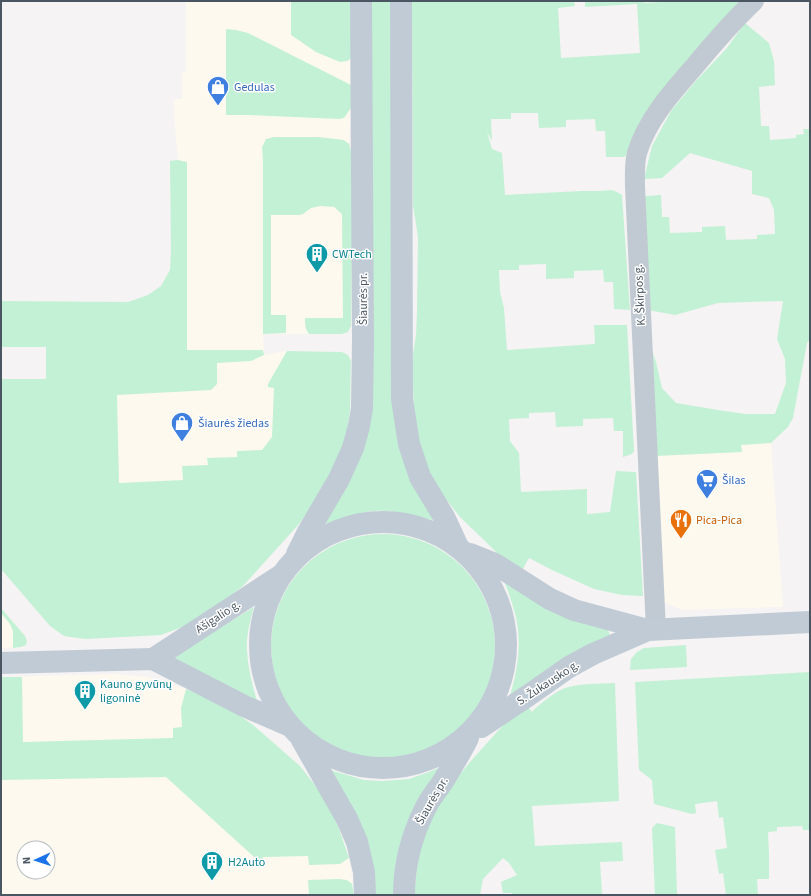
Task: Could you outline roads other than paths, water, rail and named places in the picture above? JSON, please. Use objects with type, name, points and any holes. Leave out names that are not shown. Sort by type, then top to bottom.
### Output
[{"type":"main road","name":"Šiaurės pr.","points":[[294,731],[276,707],[266,686],[261,663],[260,639],[263,616],[270,594],[339,479],[353,448],[362,408],[363,318],[361,1]]},
{"type":"main road","points":[[401,1],[402,399],[409,444],[420,477],[462,549],[483,572],[496,595],[504,621],[507,651],[502,678],[491,706],[471,733]]},
{"type":"main road","name":"Ašigalio g.","points":[[153,659],[288,566],[314,543],[328,535],[350,526],[372,522],[395,522],[418,527],[439,536],[462,549]]},
{"type":"main road","name":"S. Žukausko g.","points":[[462,549],[495,564],[550,599],[574,610],[652,630],[810,622]]},
{"type":"main road","name":"S. Žukausko g.","points":[[294,731],[316,749],[334,759],[354,765],[374,768],[395,768],[415,764],[435,757],[453,747],[471,733],[569,667],[593,654],[652,630]]},
{"type":"main road","points":[[1,663],[153,659],[294,731],[347,819],[357,842],[364,872],[365,895]]},
{"type":"main road","name":"Šiaurės pr.","points":[[404,895],[404,884],[409,854],[415,830],[425,808],[457,759],[471,733]]},
{"type":"street","name":"K. Škirpos g.","points":[[652,630],[634,187],[637,153],[653,119],[671,93],[719,36],[754,1]]},
{"type":"place","name":"Gedulas","points":[[218,106]]},
{"type":"place","name":"CWTech","points":[[317,274]]},
{"type":"place","name":"Šiaurės žiedas","points":[[182,442]]},
{"type":"place","name":"Šilas","points":[[707,500]]},
{"type":"place","name":"Pica-Pica","points":[[681,540]]},
{"type":"place","name":"Kauno gyvūnų ligoninė","points":[[85,710]]},
{"type":"place","name":"H2Auto","points":[[212,882]]}]
